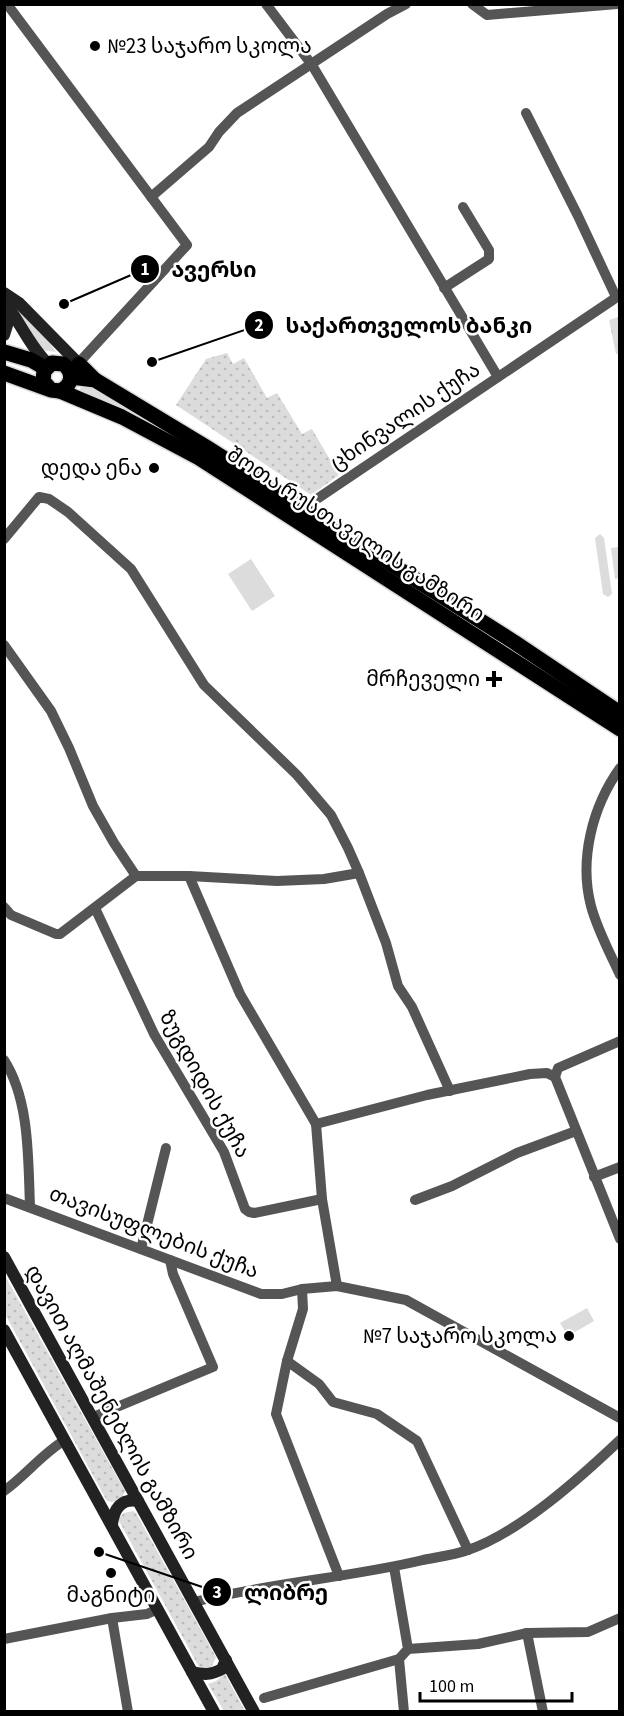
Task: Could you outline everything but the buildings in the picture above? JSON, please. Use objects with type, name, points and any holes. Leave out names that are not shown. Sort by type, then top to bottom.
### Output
[{"type":"main road","points":[[4,293],[20,303],[58,343],[72,370],[68,386],[56,390],[43,381],[47,367]]},
{"type":"main road","points":[[4,301],[47,367]]},
{"type":"main road","points":[[4,301],[8,322],[4,335]]},
{"type":"main road","points":[[4,352],[47,367],[57,363],[72,370]]},
{"type":"main road","name":"შოთა რუსთაველის გამზირი","points":[[72,370],[95,380],[206,447],[514,642],[620,713]]},
{"type":"main road","name":"შოთა რუსთაველის გამზირი","points":[[4,374],[56,390],[122,417],[199,458],[620,729]]},
{"type":"main road","name":"დავით აღმაშენებლის გამზირი","points":[[4,1257],[254,1712]]},
{"type":"main road","points":[[4,1330],[214,1711]]},
{"type":"main road","points":[[112,1524],[114,1510],[121,1503],[130,1500],[138,1501]]},
{"type":"main road","points":[[192,1672],[204,1675],[214,1673],[222,1669],[226,1664],[225,1660]]},
{"type":"street","points":[[7,4],[187,245],[72,370]]},
{"type":"street","points":[[266,4],[312,65],[498,377]]},
{"type":"street","points":[[151,197],[209,147],[219,132],[237,113],[387,14],[406,4]]},
{"type":"street","points":[[472,4],[487,15],[618,4]]},
{"type":"street","points":[[526,113],[618,296]]},
{"type":"street","points":[[444,288],[489,259],[489,250],[463,207]]},
{"type":"street","name":"ცხინვალის ქუჩა","points":[[302,509],[618,296]]},
{"type":"street","points":[[4,539],[39,497],[49,499],[68,512],[130,569],[204,685],[297,775],[331,815],[359,873],[386,943],[398,986],[412,1007],[450,1091]]},
{"type":"street","points":[[4,645],[51,711],[93,806],[136,876]]},
{"type":"street","points":[[620,768],[610,782],[593,820],[587,884],[591,908],[620,975]]},
{"type":"street","points":[[7,914],[60,934],[136,876],[189,876],[277,881],[324,879],[359,873]]},
{"type":"street","points":[[189,876],[240,994],[316,1124],[322,1199],[337,1286]]},
{"type":"street","name":"ზუგდიდის ქუჩა","points":[[95,908],[154,1034],[224,1152],[245,1209],[254,1213],[322,1199]]},
{"type":"street","points":[[555,1077],[558,1068],[620,1041]]},
{"type":"street","points":[[4,1059],[20,1092],[28,1153],[30,1206]]},
{"type":"street","points":[[316,1124],[427,1095],[530,1074],[548,1073],[555,1077],[620,1239]]},
{"type":"street","points":[[415,1200],[452,1186],[517,1153],[576,1131]]},
{"type":"street","points":[[141,1249],[166,1148]]},
{"type":"street","points":[[594,1177],[620,1167]]},
{"type":"street","name":"თავისუფლების ქუჩა","points":[[4,1198],[261,1293],[282,1294],[302,1289],[337,1286],[406,1300],[620,1418]]},
{"type":"street","points":[[93,1418],[213,1367],[173,1275],[170,1260]]},
{"type":"street","points":[[302,1289],[303,1309],[287,1361],[276,1414],[339,1576]]},
{"type":"street","points":[[287,1361],[319,1384],[333,1402],[377,1414],[417,1441],[468,1550]]},
{"type":"street","points":[[4,1491],[65,1440]]},
{"type":"street","points":[[194,1602],[394,1567],[468,1550],[512,1527],[552,1499],[585,1474],[620,1440]]},
{"type":"street","points":[[394,1567],[408,1649]]},
{"type":"street","points":[[4,1639],[112,1618],[147,1614],[158,1609]]},
{"type":"street","points":[[112,1618],[128,1712]]},
{"type":"street","points":[[264,1698],[399,1659],[408,1649],[478,1644],[527,1633],[588,1632],[620,1618]]},
{"type":"street","points":[[527,1633],[543,1712]]},
{"type":"street","points":[[399,1659],[404,1712]]},
{"type":"green space","points":[[17,309],[47,339],[56,352],[40,350]]},
{"type":"green space","points":[[619,317],[619,354],[616,354],[609,320]]},
{"type":"green space","points":[[227,353],[233,364],[244,358],[267,398],[277,393],[302,434],[312,429],[339,475],[311,495],[176,405],[206,359]]},
{"type":"green space","points":[[84,383],[123,404],[171,434],[78,392]]},
{"type":"green space","points":[[600,534],[604,538],[612,594],[608,597],[603,594],[595,538]]},
{"type":"green space","points":[[619,547],[619,578],[615,579],[611,548]]},
{"type":"green space","points":[[251,559],[275,596],[252,611],[228,574]]},
{"type":"green space","points":[[4,1274],[125,1491],[121,1500],[107,1501],[5,1314]]},
{"type":"green space","points":[[587,1308],[594,1321],[568,1336],[560,1323]]},
{"type":"green space","points":[[133,1511],[216,1657],[212,1666],[206,1670],[199,1667],[119,1521],[124,1513]]},
{"type":"green space","points":[[225,1674],[245,1711],[224,1711],[208,1684]]},
{"type":"place","name":"№23 საჯარო სკოლა","points":[[95,46]]},
{"type":"place","name":"ავერსი","points":[[64,304]]},
{"type":"place","name":"საქართველოს ბანკი","points":[[152,362]]},
{"type":"place","name":"დედა ენა","points":[[154,468]]},
{"type":"place","name":"მრჩეველი","points":[[494,679]]},
{"type":"place","name":"№7 საჯარო სკოლა","points":[[569,1336]]},
{"type":"place","name":"ლიბრე","points":[[99,1552]]},
{"type":"place","name":"მაგნიტი","points":[[111,1573]]}]
